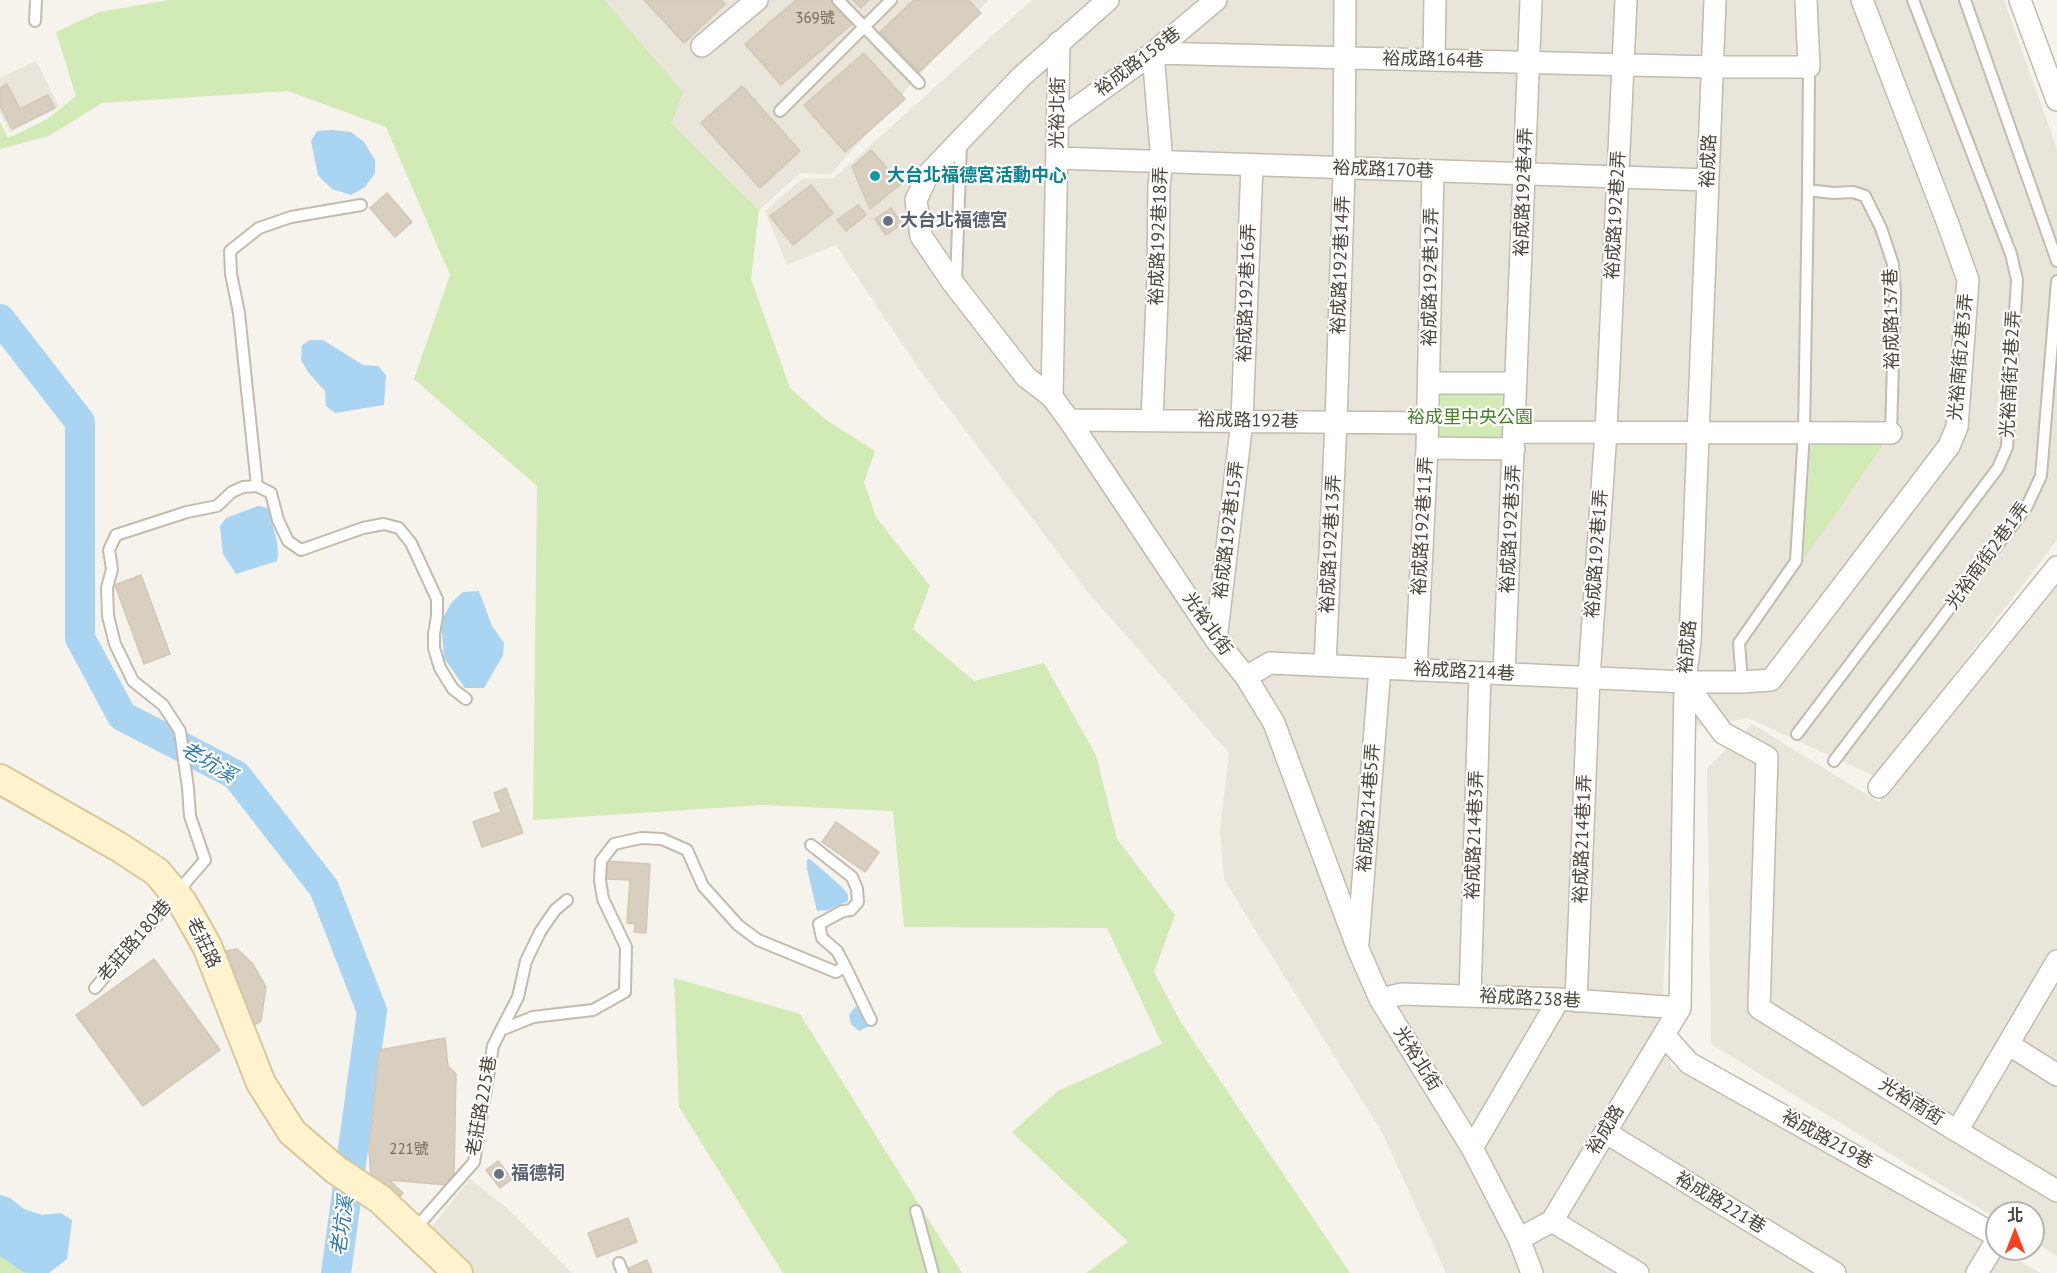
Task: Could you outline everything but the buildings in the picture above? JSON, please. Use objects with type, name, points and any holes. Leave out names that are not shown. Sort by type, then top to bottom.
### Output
[{"type":"street","points":[[702,46],[757,0]]},
{"type":"street","points":[[1052,397],[1026,377],[956,288],[921,236],[916,200],[928,174],[1021,77],[1108,0]]},
{"type":"street","name":"裕成路158巷","points":[[1058,121],[1154,53],[1216,0]]},
{"type":"street","name":"裕成路192巷14弄","points":[[1336,422],[1344,168],[1345,0]]},
{"type":"street","points":[[1434,60],[1435,0]]},
{"type":"street","name":"裕成路192巷4弄","points":[[1516,383],[1526,175],[1531,0]]},
{"type":"street","name":"裕成路192巷2弄","points":[[1606,431],[1626,0]]},
{"type":"street","name":"裕成路","points":[[1552,1221],[1680,1008],[1685,682],[1690,641],[1715,0]]},
{"type":"street","points":[[1806,0],[1809,67]]},
{"type":"street","name":"光裕南街2巷3弄","points":[[1685,682],[1771,680],[1949,446],[1957,427],[1968,280],[1862,0]]},
{"type":"street","points":[[2020,0],[2057,100]]},
{"type":"street","name":"光裕北街","points":[[1059,42],[1052,397],[1216,640],[1246,677],[1274,723],[1358,949],[1380,999],[1472,1148],[1519,1239]]},
{"type":"street","name":"裕成路164巷","points":[[1154,53],[1713,67],[1809,67]]},
{"type":"street","name":"裕成路192巷18弄","points":[[1152,420],[1159,185],[1162,162],[1154,53]]},
{"type":"street","name":"裕成路170巷","points":[[1057,158],[1708,180]]},
{"type":"street","name":"裕成路192巷16弄","points":[[1242,421],[1252,165]]},
{"type":"street","name":"裕成路192巷12弄","points":[[1429,383],[1433,172]]},
{"type":"street","points":[[1429,383],[1516,383]]},
{"type":"street","name":"裕成路192巷11弄","points":[[1416,670],[1429,383]]},
{"type":"street","name":"裕成路192巷3弄","points":[[1504,674],[1516,383]]},
{"type":"street","name":"裕成路192巷","points":[[1069,420],[1427,423]]},
{"type":"street","name":"裕成路192巷15弄","points":[[1216,640],[1242,421]]},
{"type":"street","name":"裕成路192巷13弄","points":[[1325,665],[1336,422]]},
{"type":"street","points":[[1427,448],[1606,431],[1891,433]]},
{"type":"street","name":"裕成路192巷1弄","points":[[1589,678],[1606,431]]},
{"type":"street","points":[[1879,787],[2057,567]]},
{"type":"street","name":"裕成路214巷","points":[[1246,677],[1270,663],[1685,682]]},
{"type":"street","name":"裕成路214巷5弄","points":[[1358,949],[1380,668]]},
{"type":"street","name":"裕成路214巷3弄","points":[[1470,996],[1480,673]]},
{"type":"street","name":"裕成路214巷1弄","points":[[1568,1000],[1589,678]]},
{"type":"street","name":"光裕南街","points":[[1685,682],[1722,733],[1767,757],[1759,1008],[1957,1131],[2057,961]]},
{"type":"street","name":"老莊路","points":[[0,779],[157,872],[176,895],[207,945],[261,1083],[292,1132],[336,1170],[380,1199],[413,1230]]},
{"type":"street","name":"裕成路238巷","points":[[1380,999],[1402,994],[1470,996],[1680,1008]]},
{"type":"street","points":[[1472,1148],[1568,1000]]},
{"type":"street","name":"裕成路219巷","points":[[1664,1035],[1689,1063],[1985,1231]]},
{"type":"street","points":[[2008,1044],[2057,1075]]},
{"type":"street","points":[[1957,1131],[2057,1191]]},
{"type":"street","name":"裕成路221巷","points":[[1605,1132],[1835,1273]]},
{"type":"street","points":[[1532,1273],[1519,1239],[1552,1221],[1638,1273]]},
{"type":"street","points":[[413,1230],[458,1273]]},
{"type":"street","points":[[1977,1273],[1985,1259]]},
{"type":"lane","points":[[35,21],[36,0]]},
{"type":"lane","points":[[838,0],[919,83]]},
{"type":"lane","points":[[780,111],[891,0]]},
{"type":"lane","name":"光裕南街2巷2弄","points":[[1797,734],[1998,468],[2007,447],[2016,280],[2013,263],[1913,0]]},
{"type":"lane","points":[[1965,0],[2057,261]]},
{"type":"lane","points":[[1742,682],[1739,643],[1796,561],[1803,432],[1809,67]]},
{"type":"lane","points":[[956,288],[961,140]]},
{"type":"lane","name":"裕成路137巷","points":[[1808,190],[1833,193],[1853,192],[1865,196],[1881,228],[1893,264],[1895,293],[1891,433]]},
{"type":"lane","points":[[361,205],[291,217],[259,228],[230,250],[257,486],[271,493],[278,520],[288,541],[301,550],[363,528],[384,524],[399,528],[411,543],[437,599],[434,648],[440,668],[453,689],[466,699]]},
{"type":"lane","name":"光裕南街2巷1弄","points":[[1834,761],[2027,506],[2041,476],[2057,281]]},
{"type":"lane","name":"老莊路180巷","points":[[95,988],[205,860],[190,816],[186,766],[180,731],[164,705],[133,681],[115,644],[108,616],[106,588],[112,570],[109,550],[116,535],[187,512],[217,506],[232,492],[243,487],[257,486]]},
{"type":"lane","points":[[501,1030],[533,1017],[593,1010],[625,992],[626,947],[603,899],[600,880],[601,861],[614,844],[641,838],[662,839],[687,850],[703,886],[738,925],[758,940],[836,972],[845,966]]},
{"type":"lane","points":[[811,845],[852,877],[857,889],[858,902],[852,910],[843,911],[819,924],[822,938],[837,951],[871,1020]]},
{"type":"lane","name":"老莊路225巷","points":[[413,1230],[474,1162],[493,1046],[518,997],[526,961],[540,932],[555,910],[567,900]]},
{"type":"lane","points":[[916,1211],[933,1273]]},
{"type":"shaded area","points":[[604,0],[989,0],[972,16],[831,174],[800,173],[759,210],[671,123]]},
{"type":"shaded area","points":[[1032,0],[2004,0],[2057,149],[2057,540],[1876,777],[1748,718],[1680,730],[1663,987],[1671,1066],[1985,1242],[1985,1261],[2020,1261],[2041,1273],[1446,1273],[1382,1132],[1224,880],[1220,830],[1229,753],[1087,591],[919,369],[836,245],[787,265],[765,211],[802,179],[834,178]]},
{"type":"shaded area","points":[[36,61],[59,107],[10,132],[0,112],[0,78]]},
{"type":"shaded area","points":[[2057,585],[2057,1256],[2045,1248],[2045,1201],[1985,1201],[1985,1212],[1711,1044],[1707,768],[1752,724],[1879,802]]},
{"type":"shaded area","points":[[470,1179],[508,1209],[572,1273],[471,1273],[429,1230]]},
{"type":"green space","points":[[169,0],[604,0],[683,92],[671,123],[759,210],[751,279],[790,388],[825,419],[875,451],[864,482],[876,517],[930,586],[913,629],[974,681],[1044,663],[1096,755],[1117,839],[1175,915],[1154,972],[1180,1021],[1350,1273],[1086,1273],[1128,1242],[1012,1132],[1058,1091],[1162,1044],[1107,928],[904,927],[893,811],[762,805],[533,820],[537,486],[414,379],[450,275],[386,127],[288,91],[102,103],[49,136],[0,149],[0,122],[8,138],[46,120],[76,96],[56,32],[99,12]]},
{"type":"green space","name":"裕成里中央公園","points":[[1439,392],[1505,392],[1503,445],[1436,443]]},
{"type":"green space","points":[[1811,442],[1885,442],[1804,559]]},
{"type":"green space","points":[[674,978],[800,1014],[962,1273],[783,1273],[679,1107]]},
{"type":"green space","points":[[0,1245],[27,1273],[0,1273]]},
{"type":"water","points":[[317,131],[351,132],[364,142],[375,160],[375,173],[365,187],[351,195],[332,189],[318,175],[311,141]]},
{"type":"water","points":[[310,340],[323,340],[363,365],[378,366],[386,375],[384,405],[335,413],[326,406],[325,391],[308,372],[301,360],[302,345]]},
{"type":"water","points":[[258,506],[268,508],[277,542],[277,561],[236,574],[223,554],[220,526],[226,518]]},
{"type":"water","points":[[479,591],[492,626],[504,643],[503,655],[484,688],[465,688],[444,658],[441,621],[452,602],[463,592]]},
{"type":"water","points":[[807,859],[810,859],[843,888],[848,895],[848,901],[828,910],[817,911],[807,869]]},
{"type":"water","points":[[856,1006],[869,1026],[859,1031],[851,1024],[849,1015]]},
{"type":"water","points":[[0,1195],[10,1198],[24,1209],[42,1215],[61,1213],[72,1220],[67,1259],[49,1273],[27,1273],[0,1256]]},
{"type":"waterway","name":"老坑溪","points":[[0,319],[80,422],[80,638],[122,716],[236,775],[324,888],[372,1011],[336,1273]]},
{"type":"place","name":"大台北福德宮活動中心","points":[[875,176]]},
{"type":"place","name":"大台北福德宮","points":[[888,221]]},
{"type":"place","name":"福德祠","points":[[499,1174]]}]
